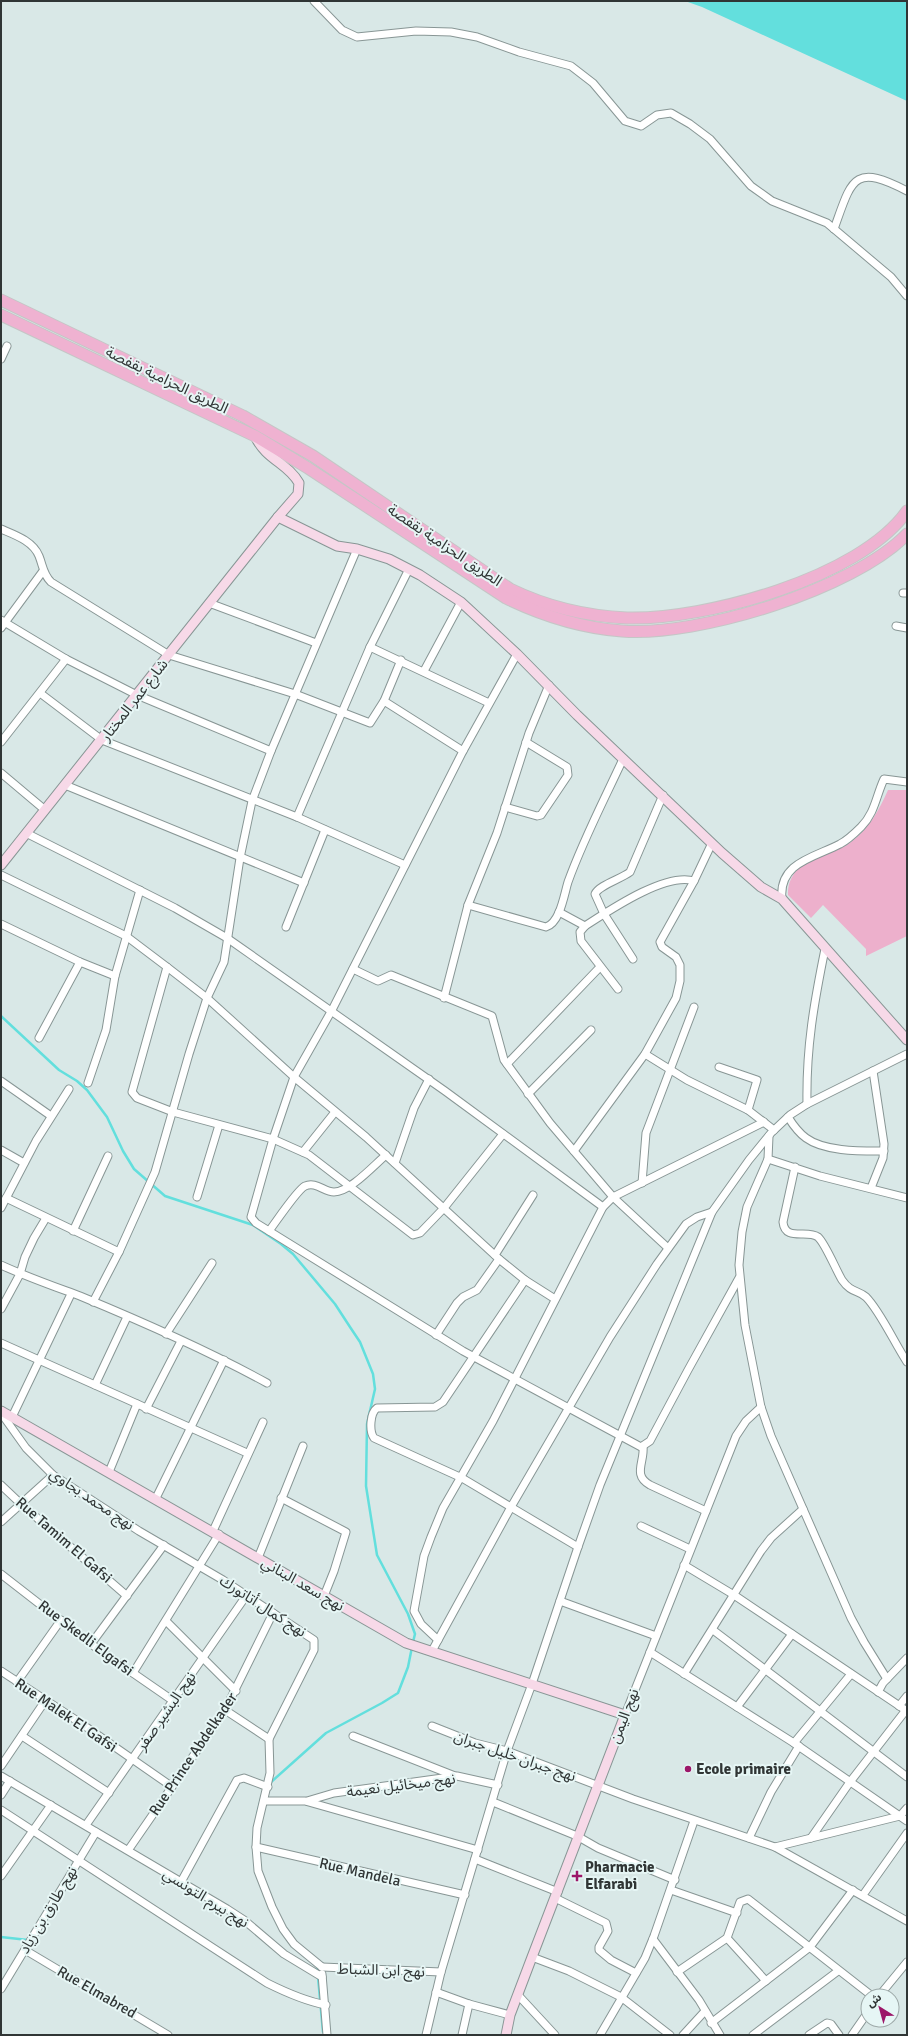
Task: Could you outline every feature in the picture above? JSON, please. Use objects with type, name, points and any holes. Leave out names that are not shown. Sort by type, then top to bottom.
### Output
[{"type":"main road","name":"الطريق الحزامية بقفصة","points":[[1,300],[243,416],[313,456],[510,589],[531,599],[554,607],[605,616],[651,617],[684,614],[753,598],[836,567],[863,552],[884,537],[899,523],[907,511]]},
{"type":"main road","name":"الطريق الحزامية بقفصة","points":[[1,315],[255,436],[308,468],[506,598],[546,615],[595,627],[622,631],[650,632],[703,624],[756,610],[807,593],[855,572],[900,542],[907,534]]},
{"type":"street","points":[[314,1],[342,30],[357,37],[416,31],[451,32],[477,37],[519,52],[571,66],[593,83],[625,121],[641,126],[657,115],[671,114],[710,139],[751,186],[772,201],[827,223],[891,277],[907,296]]},
{"type":"street","points":[[834,229],[848,190],[859,179],[871,176],[890,182],[907,191]]},
{"type":"street","points":[[1,359],[7,346]]},
{"type":"street","name":"شارع عمر المختار","points":[[2,861],[66,785],[265,533],[298,494],[299,483],[286,469],[265,453],[255,436]]},
{"type":"street","points":[[278,517],[337,546],[374,553],[409,568],[461,602],[517,654],[623,759],[663,795],[712,843],[761,887],[782,899],[907,1040]]},
{"type":"street","points":[[1,529],[28,542],[39,556],[43,571],[47,577],[58,586],[169,655],[295,694],[342,713],[371,722],[384,701],[401,660]]},
{"type":"street","points":[[93,1302],[119,1252],[155,1172],[189,1054],[207,998],[224,962],[240,858],[252,800],[316,643],[357,549]]},
{"type":"street","points":[[297,817],[370,647],[409,568]]},
{"type":"street","points":[[43,571],[2,624],[137,695],[271,751]]},
{"type":"street","points":[[424,671],[461,602]]},
{"type":"street","points":[[210,603],[316,643]]},
{"type":"street","points":[[896,626],[907,628]]},
{"type":"street","points":[[370,647],[401,660],[489,703]]},
{"type":"street","points":[[517,654],[463,751],[332,1010],[294,1077],[273,1139],[251,1216],[256,1223],[436,1335],[637,1446],[643,1446],[650,1441],[663,1420],[688,1370],[739,1278]]},
{"type":"street","points":[[1,742],[66,659]]},
{"type":"street","points":[[444,998],[468,905],[497,833],[526,742],[549,685]]},
{"type":"street","points":[[40,692],[102,740],[297,817],[405,865]]},
{"type":"street","points":[[384,701],[463,751]]},
{"type":"street","points":[[505,806],[537,816],[541,815],[568,775],[567,767],[526,742]]},
{"type":"street","points":[[468,905],[546,927],[552,923],[559,912],[577,857],[623,759]]},
{"type":"street","points":[[1,774],[45,810]]},
{"type":"street","points":[[782,899],[784,882],[795,865],[802,860],[847,840],[867,821],[884,780],[907,782]]},
{"type":"street","points":[[66,785],[240,858],[304,883]]},
{"type":"street","points":[[633,959],[604,914],[595,894],[596,891],[630,872],[663,795]]},
{"type":"street","points":[[286,927],[325,830]]},
{"type":"street","points":[[26,833],[140,890],[227,938],[429,1079],[602,1207]]},
{"type":"street","points":[[574,1151],[645,1054],[676,998],[680,981],[680,965],[676,957],[662,947],[660,942],[694,881],[712,843]]},
{"type":"street","points":[[1,874],[126,936],[167,967],[207,998],[294,1077],[386,1155],[497,1257],[526,1280],[555,1299]]},
{"type":"street","points":[[618,989],[600,967],[580,937],[580,932],[585,926],[604,914],[656,886],[669,881],[687,879],[694,881]]},
{"type":"street","points":[[88,1083],[106,1030],[115,976],[140,890]]},
{"type":"street","points":[[559,912],[585,926]]},
{"type":"street","points":[[1,924],[80,962],[115,976]]},
{"type":"street","points":[[807,1104],[807,1057],[810,1030],[825,949]]},
{"type":"street","points":[[39,1038],[80,962]]},
{"type":"street","points":[[167,967],[132,1092],[137,1098],[173,1112],[273,1139],[303,1152],[325,1165],[349,1186],[413,1235],[420,1233],[444,1208],[503,1134]]},
{"type":"street","points":[[507,1064],[600,967]]},
{"type":"street","points":[[353,969],[378,981],[391,974],[444,998],[492,1016],[502,1054],[507,1064],[528,1094],[574,1151],[614,1197],[668,1248]]},
{"type":"street","points":[[642,1183],[646,1133],[694,1007]]},
{"type":"street","points":[[528,1094],[591,1030]]},
{"type":"street","points":[[645,1054],[671,1070],[748,1110],[764,1122],[771,1133],[768,1159],[747,1207],[742,1232],[739,1278],[744,1325],[761,1407],[770,1436],[851,1618],[864,1642],[887,1678]]},
{"type":"street","points":[[426,2035],[441,1972],[498,1786],[507,1751],[532,1684],[578,1547],[620,1436],[712,1212],[749,1160],[771,1133],[788,1118],[807,1104],[907,1054]]},
{"type":"street","points":[[719,1067],[757,1080],[748,1110]]},
{"type":"street","points":[[871,1188],[884,1151],[883,1131],[873,1071]]},
{"type":"street","points":[[395,1163],[414,1108],[429,1079]]},
{"type":"street","points":[[1,1081],[51,1116]]},
{"type":"street","points":[[1,1208],[24,1163],[51,1116],[69,1089]]},
{"type":"street","points":[[303,1152],[335,1112]]},
{"type":"street","points":[[788,1118],[801,1134],[813,1142],[848,1150],[884,1151]]},
{"type":"street","points":[[438,1640],[416,1618],[414,1611],[424,1556],[431,1537],[443,1508],[462,1478],[515,1379],[602,1207],[614,1197],[764,1122]]},
{"type":"street","points":[[197,1197],[219,1125]]},
{"type":"street","points":[[1,1150],[24,1163]]},
{"type":"street","points":[[269,1231],[298,1192],[306,1185],[311,1184],[335,1192],[349,1186],[386,1155]]},
{"type":"street","points":[[73,1231],[108,1156]]},
{"type":"street","points":[[768,1159],[907,1198]]},
{"type":"street","points":[[794,1167],[783,1222],[785,1228],[789,1233],[814,1236],[821,1240],[843,1281],[852,1291],[866,1298],[907,1362]]},
{"type":"street","points":[[436,1335],[457,1303],[463,1297],[477,1290],[533,1195]]},
{"type":"street","points":[[6,1198],[119,1252]]},
{"type":"street","points":[[432,1651],[511,1507],[610,1337],[668,1248],[690,1220],[712,1212]]},
{"type":"street","points":[[1,1309],[20,1274],[25,1257],[46,1218]]},
{"type":"street","points":[[166,1334],[212,1263]]},
{"type":"street","points":[[1,1265],[20,1274],[93,1302],[166,1334],[224,1360],[267,1382]]},
{"type":"street","points":[[526,1280],[443,1402],[435,1408],[377,1408],[372,1413],[371,1429],[374,1438],[462,1478],[578,1547]]},
{"type":"street","points":[[12,1417],[71,1294]]},
{"type":"street","points":[[95,1385],[127,1317]]},
{"type":"street","points":[[146,1409],[181,1341]]},
{"type":"street","points":[[1,1343],[247,1454]]},
{"type":"street","points":[[156,1498],[189,1428],[224,1360]]},
{"type":"street","points":[[109,1472],[136,1404]]},
{"type":"street","name":"نهج اليمن","points":[[506,2035],[510,2015],[577,1836],[690,1549],[736,1436],[746,1420],[761,1407]]},
{"type":"street","name":"نهج سعد البناني","points":[[1,1412],[156,1498],[406,1643],[625,1715]]},
{"type":"street","name":"نهج محمد بجاوي","points":[[1,1412],[26,1448],[53,1475],[164,1546],[199,1566]]},
{"type":"street","points":[[133,1673],[199,1566],[216,1533],[247,1454],[263,1422]]},
{"type":"street","points":[[258,1558],[303,1446]]},
{"type":"street","points":[[643,1446],[644,1455],[639,1470],[642,1479],[650,1485],[706,1511]]},
{"type":"street","points":[[1,1522],[53,1475]]},
{"type":"street","name":"Rue Tamim El Gafsi","points":[[1,1485],[127,1596]]},
{"type":"street","points":[[281,1498],[343,1529],[346,1532],[324,1596]]},
{"type":"street","points":[[684,1674],[771,1538],[803,1509]]},
{"type":"street","points":[[641,1526],[690,1549]]},
{"type":"street","points":[[91,1644],[164,1546]]},
{"type":"street","points":[[684,1564],[734,1595],[906,1710],[850,1782],[811,1838]]},
{"type":"street","name":"نهج كمال أتاتورك","points":[[199,1566],[311,1637],[316,1645],[269,1739]]},
{"type":"street","name":"Rue Skedli Elgafsi","points":[[1,1574],[91,1644],[172,1700]]},
{"type":"street","name":"نهج البشير صفر","points":[[86,1825],[246,1596]]},
{"type":"street","points":[[560,1601],[656,1636]]},
{"type":"street","name":"Rue Prince Abdelkader","points":[[129,1850],[171,1786],[225,1710],[236,1691],[273,1613]]},
{"type":"street","points":[[17,1682],[61,1620]]},
{"type":"street","points":[[166,1620],[236,1691]]},
{"type":"street","points":[[713,1630],[907,1776]]},
{"type":"street","points":[[737,1707],[792,1634]]},
{"type":"street","points":[[650,1652],[797,1744],[907,1821]]},
{"type":"street","points":[[878,1692],[887,1678],[907,1658]]},
{"type":"street","name":"Rue Malek El Gafsi","points":[[1,1671],[171,1786]]},
{"type":"street","points":[[749,1838],[771,1792],[797,1744],[851,1674]]},
{"type":"street","points":[[899,1706],[907,1696]]},
{"type":"street","points":[[1,1766],[45,1701]]},
{"type":"street","points":[[225,1710],[269,1739],[270,1773],[268,1787],[257,1828],[256,1847],[258,1872],[272,1907],[283,1929],[294,1944],[322,1967],[326,2005],[327,2035]]},
{"type":"street","name":"نهج جبران خليل جبران","points":[[432,1726],[475,1743],[507,1751],[694,1820],[775,1847],[907,1921]]},
{"type":"street","points":[[22,1736],[109,1793]]},
{"type":"street","points":[[353,1736],[457,1776]]},
{"type":"street","name":"نهج بيرم التونسي","points":[[1,1776],[129,1850],[244,1920],[284,1954],[322,1978]]},
{"type":"street","name":"نهج ميخائيل نعيمة","points":[[305,1801],[334,1793],[457,1776],[498,1786]]},
{"type":"street","points":[[181,1882],[237,1780],[244,1778],[268,1787]]},
{"type":"street","points":[[1,1795],[10,1781]]},
{"type":"street","points":[[264,1801],[305,1801],[478,1850]]},
{"type":"street","points":[[493,1802],[577,1836],[598,1848],[675,1880]]},
{"type":"street","points":[[1,1876],[51,1805]]},
{"type":"street","points":[[775,1847],[900,1816],[907,1808]]},
{"type":"street","points":[[1,1810],[266,1983],[312,2003],[326,2005]]},
{"type":"street","points":[[600,2035],[636,1973],[653,1939],[675,1880],[694,1820]]},
{"type":"street","name":"نهج طارق بن زياد","points":[[1,1989],[96,1832]]},
{"type":"street","points":[[863,1895],[907,1833]]},
{"type":"street","name":"Rue Mandela","points":[[256,1847],[465,1896]]},
{"type":"street","points":[[475,1859],[556,1895],[606,1923],[608,1931],[599,1947],[599,1950],[611,1960],[636,1973]]},
{"type":"street","points":[[671,1890],[737,1913]]},
{"type":"street","points":[[711,2023],[810,1947],[853,1890]]},
{"type":"street","points":[[678,1972],[727,1938],[740,1902],[748,1899],[861,1988]]},
{"type":"street","points":[[727,1938],[766,1981]]},
{"type":"street","points":[[653,1939],[678,1972],[720,2035]]},
{"type":"street","name":"Rue Elmabred","points":[[25,1950],[168,2035]]},
{"type":"street","points":[[532,1957],[569,1971],[621,1997],[670,2035]]},
{"type":"street","points":[[886,1988],[907,1962]]},
{"type":"street","name":"نهج ابن الشباط","points":[[322,1967],[441,1972]]},
{"type":"street","points":[[753,2035],[838,1971]]},
{"type":"street","points":[[436,1992],[469,2004],[510,2015]]},
{"type":"street","points":[[518,1996],[555,2035]]},
{"type":"street","points":[[462,2035],[469,2004]]},
{"type":"street","points":[[683,2035],[705,2011]]},
{"type":"street","points":[[809,2035],[827,2023],[831,2024],[839,2035]]},
{"type":"street","points":[[852,2035],[860,2024]]},
{"type":"shaded area","points":[[888,790],[907,790],[907,936],[866,956],[866,949],[823,905],[811,918],[788,895],[790,883],[795,873],[802,866],[842,848],[863,831],[877,812]]},
{"type":"water","points":[[685,1],[907,1],[907,101],[702,7]]},
{"type":"waterway","points":[[1,1016],[59,1070],[77,1081],[87,1090],[107,1117],[123,1151],[134,1169],[165,1196],[253,1225],[293,1254],[335,1304],[360,1342],[373,1374],[375,1389],[367,1424],[366,1486],[377,1555],[408,1614],[415,1634],[413,1642]]},
{"type":"waterway","points":[[270,1783],[326,1733],[398,1693],[408,1667],[412,1647]]},
{"type":"waterway","points":[[257,1815],[261,1799]]},
{"type":"waterway","points":[[1,1937],[28,1940]]},
{"type":"waterway","points":[[317,1966],[323,2032]]},
{"type":"place","name":"Ecole primaire","points":[[688,1769]]},
{"type":"place","name":"Pharmacie Elfarabi","points":[[577,1876]]}]
